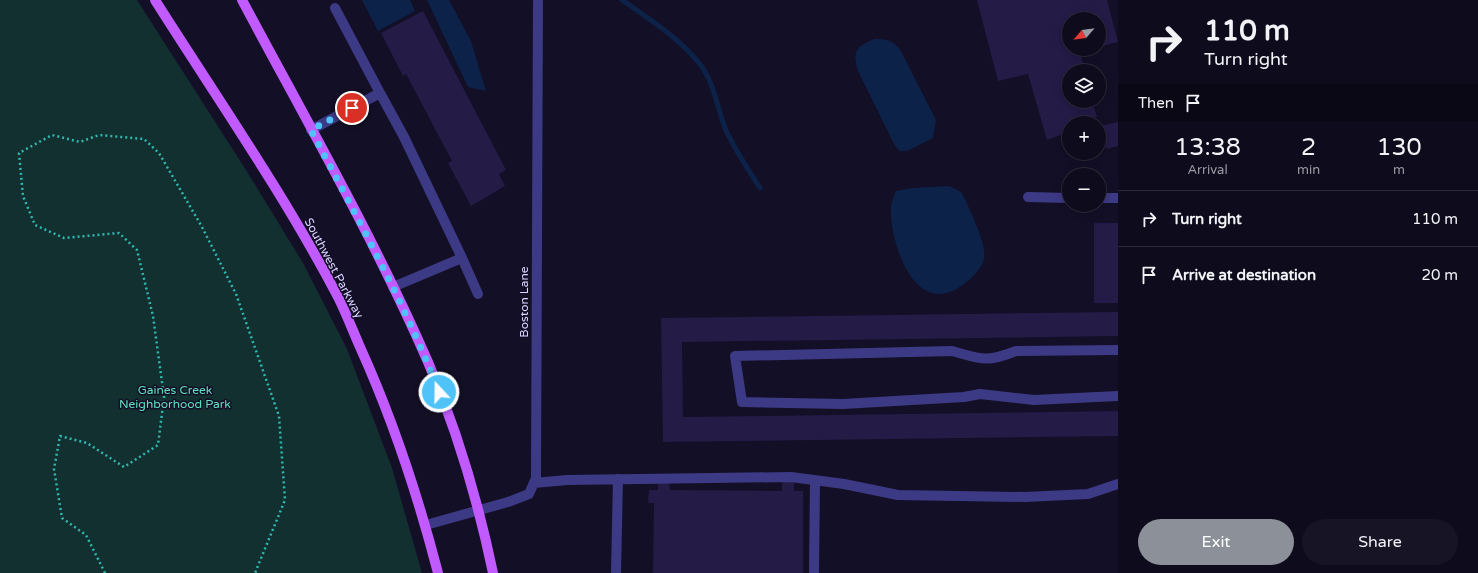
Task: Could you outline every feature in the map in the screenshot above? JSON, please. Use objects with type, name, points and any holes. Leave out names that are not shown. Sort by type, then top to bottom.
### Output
[{"type":"main road","name":"Southwest Parkway","points":[[155,0],[285,203],[338,298],[376,384],[405,460],[426,525],[438,573]]},
{"type":"main road","points":[[242,0],[393,287],[428,364],[455,435],[479,510],[493,573]]},
{"type":"street","name":"Boston Lane","points":[[534,483],[536,470],[538,0]]},
{"type":"street","points":[[335,8],[404,137],[478,294]]},
{"type":"street","points":[[311,130],[380,93]]},
{"type":"street","points":[[1028,198],[1062,198]]},
{"type":"street","points":[[1106,198],[1118,198]]},
{"type":"street","points":[[393,287],[462,258]]},
{"type":"street","points":[[1118,350],[1016,351],[1001,357],[983,360],[952,351],[735,356],[742,402],[843,404],[964,397],[980,394],[1034,400],[1118,396]]},
{"type":"street","points":[[426,525],[529,494],[534,483],[567,480],[791,477],[844,484],[898,495],[1025,497],[1088,494],[1118,484]]},
{"type":"street","points":[[616,573],[618,479]]},
{"type":"street","points":[[814,573],[815,480]]},
{"type":"path","points":[[105,573],[86,535],[62,518],[54,470],[60,436],[87,443],[124,467],[158,445],[164,397],[153,316],[137,250],[119,233],[64,238],[35,225],[23,196],[19,154],[52,136],[80,142],[99,135],[144,139],[159,153],[202,227],[236,294],[279,416],[284,484],[285,500],[255,573]]},
{"type":"green space","name":"Gaines Creek Neighborhood Park","points":[[0,0],[137,0],[246,170],[303,263],[347,349],[392,468],[422,573],[0,573]]},
{"type":"water","points":[[362,0],[410,0],[415,11],[378,31]]},
{"type":"water","points":[[427,0],[449,0],[471,41],[486,91],[468,87]]},
{"type":"water","points":[[874,39],[889,41],[895,44],[901,51],[936,120],[933,138],[907,151],[900,151],[895,146],[858,71],[855,59],[857,50],[859,47]]},
{"type":"water","points":[[949,186],[961,192],[965,199],[981,237],[984,259],[981,266],[965,283],[948,293],[932,293],[920,286],[909,273],[901,257],[895,239],[891,206],[896,191],[912,188]]},
{"type":"building","points":[[977,0],[1107,0],[1118,42],[1106,45],[1106,12],[1062,12],[1062,56],[1081,56],[1083,64],[1062,64],[1062,108],[1094,108],[1097,116],[1062,116],[1062,135],[1047,140],[1028,74],[998,81]]},
{"type":"building","points":[[423,11],[506,170],[499,174],[505,186],[471,206],[448,163],[452,161],[406,74],[403,76],[381,33]]},
{"type":"building","points":[[1118,122],[1118,146],[1106,149],[1106,125]]},
{"type":"building","points":[[1094,223],[1118,223],[1118,303],[1094,303]]},
{"type":"building","points":[[1118,312],[1118,336],[682,342],[683,417],[1118,411],[1118,436],[663,442],[661,318]]},
{"type":"building","points":[[782,480],[794,480],[794,491],[803,491],[803,573],[653,573],[654,503],[648,503],[649,490],[658,490],[658,482],[669,482],[670,490],[782,491]]},
{"type":"waterway","points":[[622,0],[653,21],[673,37],[699,63],[712,86],[725,128],[741,159],[760,188]]},
{"type":"route","points":[[352,108],[311,130],[396,292],[439,392]]}]
